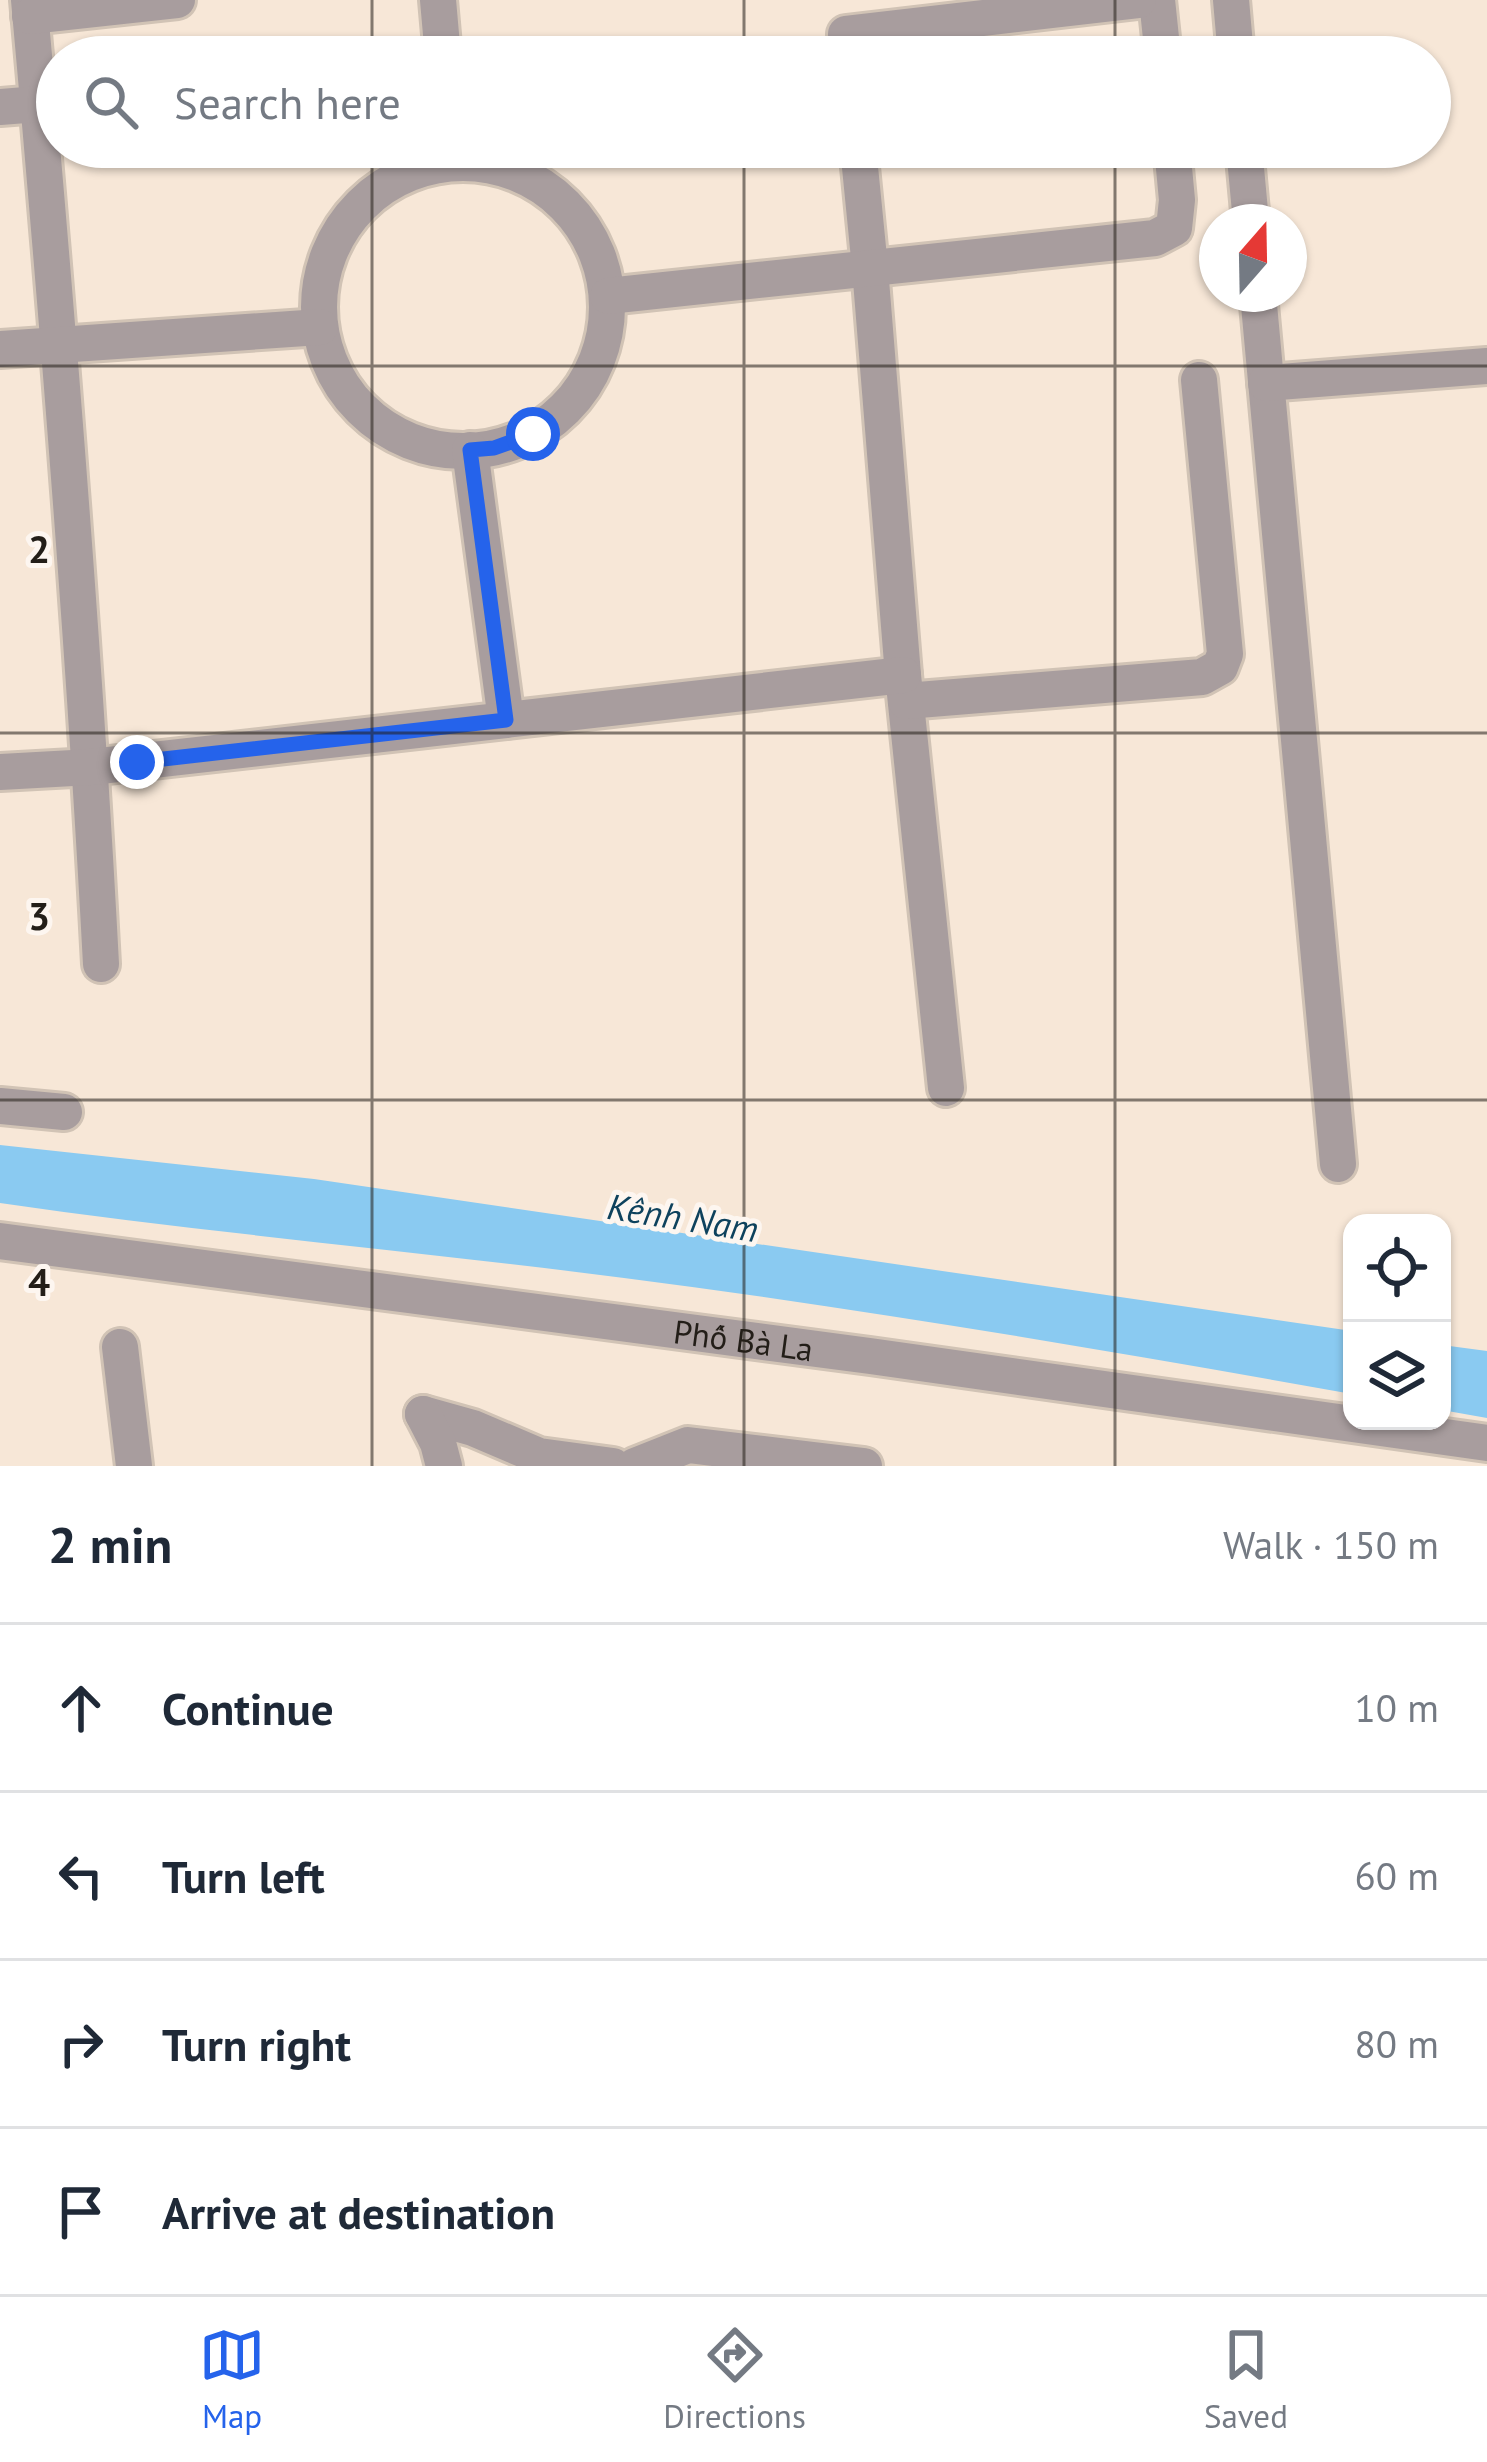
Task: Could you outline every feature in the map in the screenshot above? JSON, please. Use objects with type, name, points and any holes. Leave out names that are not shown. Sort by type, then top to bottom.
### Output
[{"type":"street","points":[[36,83],[29,8],[177,0]]},
{"type":"street","points":[[438,0],[441,36]]},
{"type":"street","points":[[845,30],[1138,0]]},
{"type":"street","points":[[1157,0],[1161,36]]},
{"type":"street","points":[[1231,0],[1234,36]]},
{"type":"street","points":[[0,107],[36,104]]},
{"type":"street","points":[[44,168],[91,767],[101,964]]},
{"type":"street","points":[[423,168],[393,179],[360,204],[335,237],[321,275],[318,317],[326,357],[347,393],[376,423],[412,442],[453,451],[494,448],[533,434],[566,409],[591,376],[605,337],[608,296],[599,256],[579,220],[550,191],[500,168]]},
{"type":"street","points":[[860,168],[904,688],[946,1088]]},
{"type":"street","points":[[608,296],[1156,238],[1174,228],[1178,200],[1174,168]]},
{"type":"street","points":[[1246,168],[1249,204]]},
{"type":"street","points":[[1260,312],[1338,1164]]},
{"type":"street","points":[[0,349],[320,327]]},
{"type":"street","points":[[1266,383],[1487,366]]},
{"type":"street","points":[[0,772],[91,767],[506,720],[904,688],[1202,677],[1220,667],[1225,654],[1199,380]]},
{"type":"street","points":[[470,450],[506,720]]},
{"type":"street","points":[[0,1106],[64,1112]]},
{"type":"street","name":"Phố Bà La","points":[[0,1240],[1487,1443]]},
{"type":"street","points":[[120,1347],[134,1466]]},
{"type":"street","points":[[444,1466],[423,1414],[473,1428],[538,1456],[613,1466]]},
{"type":"street","points":[[634,1466],[689,1455],[863,1466]]},
{"type":"water","name":"Kênh Nam","points":[[0,1145],[314,1179],[1343,1330],[1343,1392],[715,1290],[0,1203]]},
{"type":"water","points":[[1451,1346],[1487,1351],[1487,1418],[1451,1412]]},
{"type":"route","points":[[137,762],[506,720],[470,450],[494,448],[533,434]]}]
